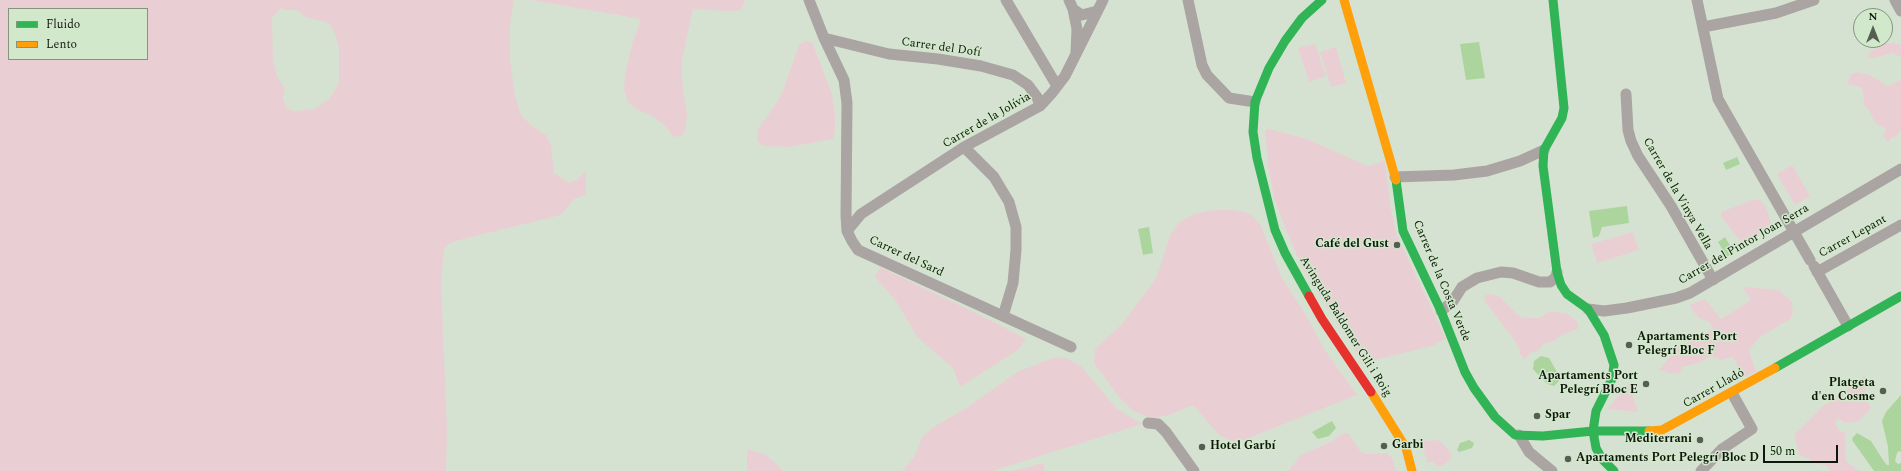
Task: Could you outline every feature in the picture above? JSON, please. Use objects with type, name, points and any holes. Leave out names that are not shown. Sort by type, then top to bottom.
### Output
[{"type":"street","name":"Carrer del Sard","points":[[810,0],[824,38],[844,80],[847,103],[847,231],[858,250],[1071,347]]},
{"type":"street","points":[[1006,0],[1058,86]]},
{"type":"street","name":"Carrer de la Jolívia","points":[[847,231],[861,214],[964,147],[1040,106],[1058,86],[1103,0]]},
{"type":"street","points":[[1188,0],[1202,65],[1208,75],[1229,98],[1255,102]]},
{"type":"street","name":"Avinguda Baldomer Gili i Roig","points":[[1322,0],[1302,18],[1285,41],[1269,68],[1255,102],[1253,132],[1256,158],[1275,230],[1294,271],[1322,319],[1398,433],[1406,448],[1412,471]]},
{"type":"street","name":"Carrer de la Costa Verde","points":[[1344,0],[1394,177],[1403,231],[1441,311],[1465,372],[1474,388],[1498,420],[1511,433],[1519,435],[1529,452],[1552,471]]},
{"type":"street","points":[[1553,0],[1564,108],[1562,118],[1544,150],[1543,166],[1557,272],[1561,285],[1567,294],[1588,310],[1604,335],[1614,365],[1609,388],[1596,411],[1593,431],[1596,448],[1602,459],[1614,471]]},
{"type":"street","points":[[1697,0],[1718,99],[1848,326]]},
{"type":"street","points":[[1702,27],[1776,13],[1814,0]]},
{"type":"street","points":[[1895,0],[1901,11]]},
{"type":"street","points":[[1071,4],[1082,15],[1097,11]]},
{"type":"street","points":[[1071,4],[1077,29],[1076,54]]},
{"type":"street","name":"Carrer del Dofí","points":[[824,38],[889,54],[938,59],[981,66],[1013,75],[1028,85],[1037,97],[1040,106]]},
{"type":"street","name":"Carrer de la Vinya Vella","points":[[1626,94],[1628,130],[1633,146],[1671,206],[1713,280]]},
{"type":"street","points":[[964,147],[994,177],[1009,202],[1016,227],[1016,250],[1013,283],[1003,316]]},
{"type":"street","points":[[1394,177],[1454,175],[1487,171],[1520,161],[1544,150]]},
{"type":"street","name":"Carrer del Pintor Joan Serra","points":[[1588,310],[1604,311],[1627,308],[1676,298],[1713,280],[1901,169]]},
{"type":"street","name":"Carrer Lepant","points":[[1814,266],[1901,225]]},
{"type":"street","points":[[1441,311],[1453,301],[1462,287],[1477,278],[1501,272],[1513,273],[1539,282],[1550,282],[1556,277],[1557,272]]},
{"type":"street","name":"Carrer Lladó","points":[[1519,435],[1543,436],[1593,431],[1644,432],[1662,430],[1732,393],[1901,296]]},
{"type":"street","points":[[1702,471],[1722,449],[1752,429],[1732,393]]},
{"type":"street","points":[[1148,423],[1158,424],[1166,432],[1194,471]]},
{"type":"shaded area","points":[[0,0],[514,0],[510,24],[510,60],[515,95],[521,115],[532,126],[546,135],[551,145],[554,173],[570,183],[578,179],[586,170],[586,195],[574,199],[561,215],[463,239],[450,243],[444,249],[441,282],[447,429],[446,471],[0,471]],"holes":[[[281,8],[286,10],[297,10],[305,17],[329,23],[335,34],[339,48],[339,83],[329,99],[315,109],[295,111],[286,108],[283,98],[285,89],[277,76],[273,59],[272,18]]]},
{"type":"shaded area","points":[[530,0],[745,1],[741,10],[729,11],[693,9],[682,60],[682,78],[687,117],[685,131],[681,136],[674,137],[664,125],[651,115],[638,110],[628,102],[624,89],[625,75],[632,44],[641,19]]},
{"type":"shaded area","points":[[805,41],[812,42],[832,94],[835,114],[835,130],[833,139],[789,147],[762,146],[757,140],[758,129],[783,91],[799,45]]},
{"type":"shaded area","points":[[1479,42],[1485,78],[1466,80],[1460,44]]},
{"type":"shaded area","points":[[1315,44],[1326,76],[1309,82],[1298,48]]},
{"type":"shaded area","points":[[1893,44],[1901,45],[1901,57],[1892,53],[1874,58],[1868,57],[1870,52],[1876,48],[1893,48]]},
{"type":"shaded area","points":[[1336,47],[1346,83],[1331,87],[1320,52]]},
{"type":"shaded area","points":[[1858,72],[1870,75],[1888,86],[1901,80],[1901,131],[1895,138],[1892,137],[1888,142],[1883,136],[1886,129],[1875,123],[1870,112],[1864,105],[1863,90],[1860,87],[1847,84],[1851,74]]},
{"type":"shaded area","points":[[1269,129],[1307,139],[1368,166],[1385,161],[1390,204],[1396,233],[1446,339],[1436,343],[1436,345],[1363,363],[1303,269],[1287,232],[1274,198],[1268,165],[1265,130]]},
{"type":"shaded area","points":[[1737,157],[1740,164],[1726,170],[1723,163]]},
{"type":"shaded area","points":[[1792,165],[1810,196],[1795,205],[1777,174]]},
{"type":"shaded area","points":[[1752,200],[1760,200],[1766,206],[1771,223],[1748,245],[1744,244],[1732,231],[1721,216],[1721,212]]},
{"type":"shaded area","points":[[1627,206],[1629,223],[1602,227],[1599,236],[1593,238],[1589,211]]},
{"type":"shaded area","points":[[1212,210],[1234,210],[1244,212],[1251,215],[1260,224],[1282,278],[1306,315],[1325,350],[1357,395],[1241,441],[1231,441],[1219,435],[1193,405],[1169,415],[1151,418],[1133,411],[1119,397],[1094,363],[1095,349],[1122,324],[1152,284],[1158,273],[1171,233],[1179,223],[1191,215]]},
{"type":"shaded area","points":[[1149,227],[1153,253],[1143,255],[1138,229]]},
{"type":"shaded area","points":[[1633,232],[1639,250],[1597,263],[1591,244]]},
{"type":"shaded area","points":[[1725,237],[1734,252],[1727,257],[1718,242]]},
{"type":"shaded area","points":[[880,267],[1026,339],[1018,350],[960,387],[953,368],[917,337],[896,301],[875,277]]},
{"type":"shaded area","points":[[1743,288],[1779,290],[1792,302],[1793,313],[1790,319],[1760,337],[1749,350],[1756,372],[1743,377],[1733,357],[1721,360],[1711,356],[1699,363],[1682,367],[1680,373],[1672,374],[1659,370],[1679,346],[1703,336],[1713,328],[1709,322],[1699,318],[1691,309],[1691,304],[1705,299],[1721,319],[1751,300]]},
{"type":"shaded area","points":[[1489,294],[1499,296],[1523,318],[1540,318],[1549,312],[1568,314],[1578,323],[1578,329],[1544,344],[1539,350],[1530,353],[1525,360],[1520,354],[1519,348],[1515,341],[1486,303],[1484,296]]},
{"type":"shaded area","points":[[1541,356],[1549,358],[1557,372],[1559,381],[1554,386],[1547,384],[1533,369],[1534,361]]},
{"type":"shaded area","points":[[1064,357],[1081,366],[1116,408],[1142,424],[992,471],[902,471],[914,457],[923,436],[935,426],[968,407],[1017,372],[1053,358]]},
{"type":"shaded area","points":[[1865,376],[1867,381],[1865,397],[1871,408],[1862,418],[1855,422],[1845,423],[1840,419],[1836,420],[1835,422],[1839,430],[1845,433],[1846,461],[1859,471],[1830,471],[1827,466],[1812,462],[1810,459],[1799,454],[1794,435],[1822,407]]},
{"type":"shaded area","points":[[1629,384],[1638,412],[1607,409]]},
{"type":"shaded area","points":[[1901,395],[1901,452],[1899,451],[1897,453],[1895,461],[1898,464],[1901,463],[1901,471],[1874,471],[1852,440],[1853,437],[1857,433],[1871,441],[1883,460],[1887,465],[1889,465],[1888,447],[1882,421],[1886,412]]},
{"type":"shaded area","points":[[1332,421],[1336,428],[1329,436],[1318,439],[1312,432]]},
{"type":"shaded area","points":[[1343,433],[1348,433],[1361,452],[1367,454],[1387,453],[1392,458],[1396,471],[1288,471],[1301,455],[1333,441]]},
{"type":"shaded area","points":[[1469,440],[1474,443],[1472,448],[1459,452],[1457,450],[1460,443]]},
{"type":"shaded area","points":[[1423,441],[1440,441],[1446,447],[1452,456],[1450,460],[1438,467],[1433,462],[1427,462],[1423,447]]},
{"type":"shaded area","points":[[748,449],[766,455],[784,471],[747,471]]},
{"type":"shaded area","points":[[1043,463],[1045,471],[1012,471]]},
{"type":"traffic: fast","points":[[1309,296],[1285,253],[1275,230],[1257,158],[1253,132],[1255,102],[1269,68],[1285,41],[1302,18],[1322,0]]},
{"type":"traffic: fast","points":[[1553,0],[1564,108],[1562,118],[1544,150],[1543,166],[1557,272],[1561,285],[1567,294],[1588,309],[1604,335],[1614,365],[1612,379],[1596,411],[1593,431],[1596,448],[1602,459],[1614,471]]},
{"type":"traffic: fast","points":[[1396,180],[1403,231],[1441,311],[1465,372],[1474,388],[1495,417],[1515,435],[1543,436],[1593,431],[1649,431]]},
{"type":"traffic: fast","points":[[1775,368],[1901,296]]},
{"type":"traffic: slow","points":[[1344,0],[1396,180]]},
{"type":"traffic: slow","points":[[1649,431],[1662,430],[1775,368]]},
{"type":"traffic: slow","points":[[1371,392],[1406,448],[1412,471]]},
{"type":"traffic: jam","points":[[1309,296],[1322,319],[1371,392]]},
{"type":"place","name":"Café del Gust","points":[[1397,245]]},
{"type":"place","name":"Apartaments Port Pelegrí Bloc F","points":[[1629,345]]},
{"type":"place","name":"Apartaments Port Pelegrí Bloc E","points":[[1646,384]]},
{"type":"place","name":"Platgeta d'en Cosme","points":[[1883,391]]},
{"type":"place","name":"Spar","points":[[1537,416]]},
{"type":"place","name":"Mediterrani","points":[[1700,440]]},
{"type":"place","name":"Garbi","points":[[1384,446]]},
{"type":"place","name":"Hotel Garbí","points":[[1202,447]]},
{"type":"place","name":"Apartaments Port Pelegrí Bloc D","points":[[1568,459]]}]
